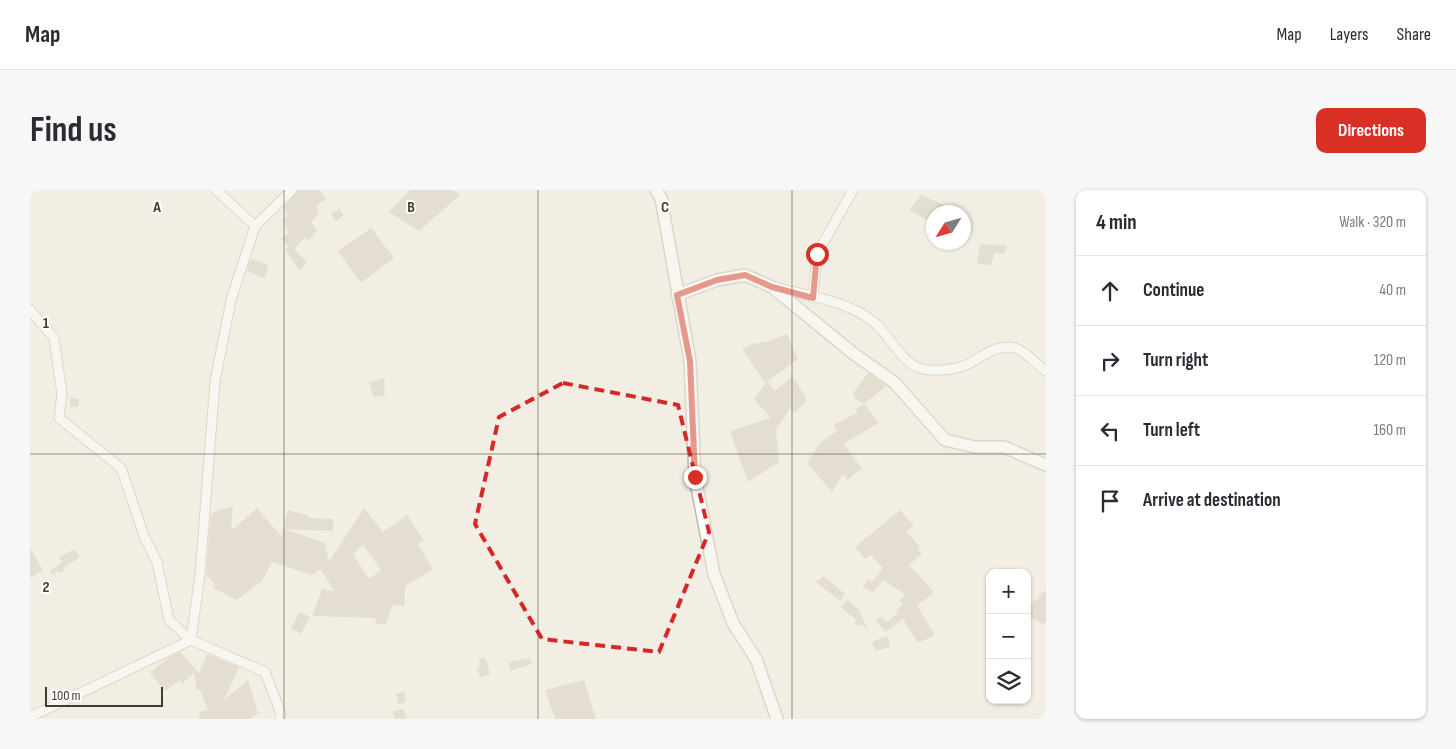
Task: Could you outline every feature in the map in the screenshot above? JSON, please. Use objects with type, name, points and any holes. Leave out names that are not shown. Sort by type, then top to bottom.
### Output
[{"type":"street","points":[[216,190],[255,226]]},
{"type":"street","points":[[191,640],[200,575],[216,381],[231,300],[255,226],[292,190]]},
{"type":"street","points":[[656,190],[661,198],[690,361],[695,477],[714,574],[733,623],[756,659],[777,719]]},
{"type":"street","points":[[813,298],[817,254],[853,190]]},
{"type":"street","points":[[677,295],[717,280],[745,275],[772,287],[859,311],[890,337],[901,355],[917,367],[938,370],[966,364],[987,352],[1006,347],[1017,349],[1046,371]]},
{"type":"street","points":[[772,287],[854,354],[895,384],[945,440],[975,447],[1004,447],[1046,465]]},
{"type":"street","points":[[30,310],[54,338],[62,394],[59,418],[121,468],[144,536],[157,562],[169,620],[191,640],[266,672],[281,714],[280,719]]},
{"type":"street","points":[[30,717],[191,640]]},
{"type":"highlighted area","points":[[563,383],[678,405],[709,532],[659,652],[542,639],[475,524],[499,417]]},
{"type":"building","points":[[298,190],[319,190],[326,199],[316,206],[319,214],[311,222],[317,231],[307,241],[305,237],[294,249],[307,262],[300,271],[285,249],[289,247],[281,238],[289,233],[282,220],[288,216],[284,207]]},
{"type":"building","points":[[410,190],[453,190],[460,195],[419,231],[389,212]]},
{"type":"building","points":[[921,195],[944,205],[926,205],[926,220],[909,210]]},
{"type":"building","points":[[339,208],[344,215],[336,221],[331,215]]},
{"type":"building","points":[[371,228],[394,258],[361,283],[338,251]]},
{"type":"building","points":[[980,244],[1007,246],[1004,254],[995,253],[991,265],[977,264]]},
{"type":"building","points":[[251,259],[268,265],[265,279],[247,271]]},
{"type":"building","points":[[787,334],[798,359],[765,383],[742,349],[752,344],[766,342]]},
{"type":"building","points":[[868,373],[886,386],[864,404],[853,397],[855,396],[853,393]]},
{"type":"building","points":[[792,376],[807,399],[805,400],[806,402],[794,413],[790,408],[776,430],[779,462],[748,482],[730,431],[771,418],[754,399],[767,381],[775,391]]},
{"type":"building","points":[[384,378],[385,395],[374,397],[369,383]]},
{"type":"building","points":[[70,398],[78,398],[79,406],[70,407]]},
{"type":"building","points":[[864,404],[879,423],[843,444],[862,468],[847,480],[843,474],[832,492],[807,463],[820,443],[837,431],[833,425],[858,412],[856,409]]},
{"type":"building","points":[[233,506],[231,531],[257,508],[281,536],[288,510],[307,515],[309,518],[333,519],[333,531],[284,529],[325,543],[329,562],[364,508],[383,532],[407,515],[424,540],[418,544],[433,570],[405,586],[404,606],[393,605],[385,625],[375,623],[376,618],[312,616],[322,589],[335,591],[320,569],[312,575],[272,562],[262,581],[237,600],[213,588],[215,585],[206,574],[211,515],[216,511]],"holes":[[[363,545],[381,570],[369,579],[353,554]]]},
{"type":"building","points":[[900,510],[914,526],[906,531],[920,547],[918,549],[922,554],[909,565],[934,592],[917,606],[935,635],[918,643],[903,619],[885,632],[876,621],[882,616],[887,622],[898,613],[896,611],[903,604],[899,600],[906,595],[883,580],[873,593],[863,587],[868,579],[872,582],[883,568],[871,555],[865,559],[855,547]]},
{"type":"building","points":[[30,548],[43,570],[30,578]]},
{"type":"building","points":[[74,549],[80,557],[60,573],[58,571],[53,575],[50,571],[62,562],[59,558]]},
{"type":"building","points":[[824,576],[845,594],[840,601],[816,582]]},
{"type":"building","points":[[1046,590],[1046,621],[1043,624],[1031,618],[1031,605]]},
{"type":"building","points":[[847,600],[858,609],[869,631],[861,624],[858,627],[854,622],[856,620],[841,607]]},
{"type":"building","points":[[300,612],[310,617],[301,634],[291,628]]},
{"type":"building","points":[[887,636],[890,647],[876,651],[872,642]]},
{"type":"building","points":[[180,652],[199,673],[207,654],[239,667],[224,700],[248,680],[258,713],[251,719],[200,719],[199,712],[208,710],[200,690],[197,690],[194,673],[182,684],[180,680],[165,691],[150,673],[169,657]]},
{"type":"building","points":[[485,657],[490,674],[480,677],[477,668],[480,667],[479,659]]},
{"type":"building","points":[[530,658],[532,664],[510,671],[509,662]]},
{"type":"building","points":[[584,680],[596,719],[555,719],[545,690]]},
{"type":"building","points":[[405,692],[405,702],[398,704],[396,694]]},
{"type":"building","points":[[403,709],[407,718],[395,719],[392,712]]},
{"type":"route","points":[[695,477],[690,361],[677,295],[717,280],[745,275],[772,287],[813,298],[817,254]]}]
